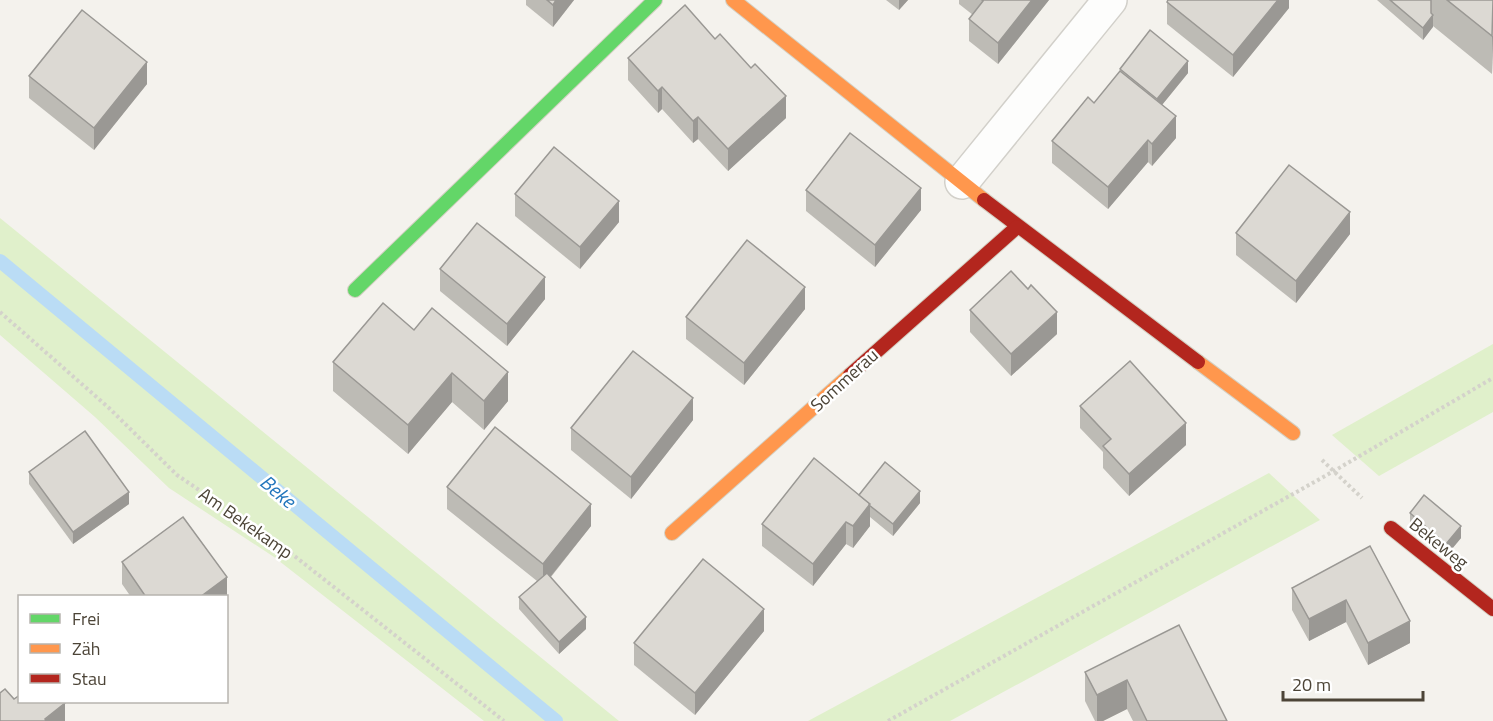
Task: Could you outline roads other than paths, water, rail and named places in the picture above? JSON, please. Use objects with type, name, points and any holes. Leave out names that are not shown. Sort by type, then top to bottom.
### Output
[{"type":"street","points":[[355,290],[655,0]]},
{"type":"street","points":[[733,0],[1017,227],[1293,433]]},
{"type":"street","points":[[962,182],[1110,0]]},
{"type":"street","name":"Sommerau","points":[[672,533],[1017,227]]},
{"type":"street","name":"Bekeweg","points":[[1391,528],[1493,609]]},
{"type":"waterway","name":"Beke","points":[[0,261],[556,721]]}]
